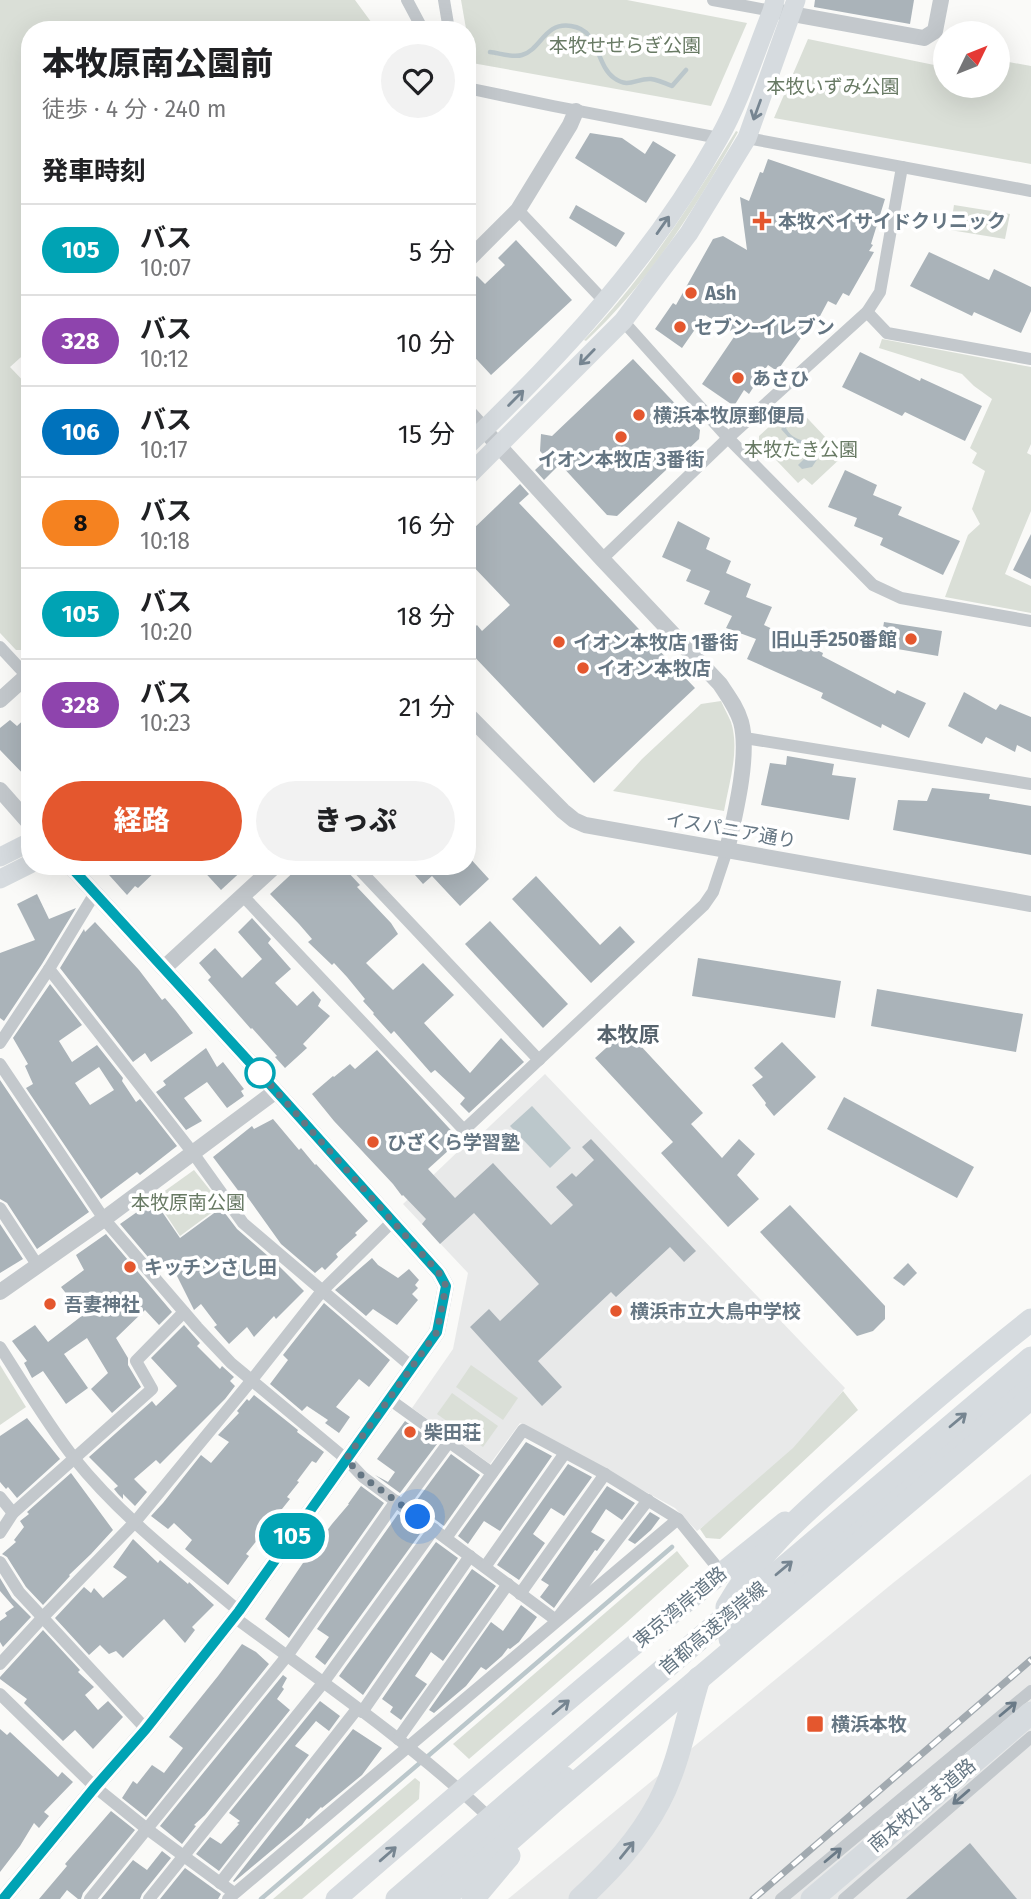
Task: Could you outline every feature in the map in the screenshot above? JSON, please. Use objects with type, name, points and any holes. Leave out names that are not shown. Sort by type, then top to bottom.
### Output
[{"type":"highway","name":"東京湾岸道路","points":[[336,1899],[721,1572],[1031,1322]]},
{"type":"highway","points":[[580,1899],[632,1845],[660,1800],[716,1629],[744,1579],[801,1516],[924,1407],[1031,1322]]},
{"type":"highway","name":"首都高速湾岸線","points":[[397,1899],[1031,1359]]},
{"type":"highway","points":[[422,1899],[1031,1381]]},
{"type":"highway","name":"首都高速湾岸線","points":[[443,1899],[553,1802],[1031,1398]]},
{"type":"highway","name":"南本牧はま道路","points":[[813,1899],[1031,1713]]},
{"type":"highway","points":[[473,1899],[553,1802]]},
{"type":"main road","points":[[476,437],[548,367],[605,302],[695,179],[719,138],[773,5]]},
{"type":"main road","points":[[476,469],[623,321],[690,233],[747,138],[794,7]]},
{"type":"main road","points":[[0,857],[21,846]]},
{"type":"main road","points":[[0,879],[21,868]]},
{"type":"street","points":[[407,0],[418,21]]},
{"type":"street","points":[[444,0],[448,21]]},
{"type":"street","points":[[713,0],[794,7],[924,38],[935,31],[941,0]]},
{"type":"street","points":[[476,90],[719,138]]},
{"type":"street","points":[[476,252],[518,209],[576,111]]},
{"type":"street","points":[[747,138],[1031,191]]},
{"type":"street","points":[[602,559],[728,438],[867,312],[880,292],[902,167]]},
{"type":"street","points":[[518,209],[605,302]]},
{"type":"street","points":[[867,312],[887,332],[1031,359]]},
{"type":"street","points":[[623,321],[728,438],[873,585],[901,597],[1031,621]]},
{"type":"street","points":[[243,896],[464,1130],[704,905],[713,892],[727,850],[743,767],[745,738],[732,702],[720,684],[476,421]]},
{"type":"street","points":[[0,647],[21,668]]},
{"type":"street","points":[[0,701],[21,682]]},
{"type":"street","name":"イスパニア通り","points":[[476,723],[563,811],[574,820],[594,827],[1031,904]]},
{"type":"street","points":[[745,738],[1031,784]]},
{"type":"street","points":[[0,790],[21,814]]},
{"type":"street","points":[[3,1899],[146,1729],[237,1614],[437,1332],[446,1286],[439,1273],[393,1221],[78,875]]},
{"type":"street","points":[[164,968],[265,875]]},
{"type":"street","points":[[364,875],[539,1060]]},
{"type":"street","points":[[0,1043],[95,893]]},
{"type":"street","points":[[49,969],[193,1153],[243,1223],[412,1367]]},
{"type":"street","points":[[0,1064],[104,1219],[231,1363],[346,1459],[363,1477],[556,1620]]},
{"type":"street","points":[[0,1292],[104,1219],[276,1091]]},
{"type":"street","points":[[0,1208],[38,1266]]},
{"type":"street","points":[[0,1664],[135,1522],[322,1291],[393,1221]]},
{"type":"street","points":[[0,1533],[13,1513],[152,1389],[136,1361],[184,1312]]},
{"type":"street","points":[[0,1347],[74,1458],[135,1522],[287,1656],[403,1743],[461,1791],[502,1830]]},
{"type":"street","points":[[388,1399],[492,1474]]},
{"type":"street","points":[[446,1538],[523,1430],[605,1474],[678,1519],[721,1572]]},
{"type":"street","points":[[90,1899],[287,1656],[399,1503],[449,1442]]},
{"type":"street","points":[[485,1567],[565,1453]]},
{"type":"street","points":[[520,1594],[605,1474]]},
{"type":"street","points":[[0,1497],[13,1513]]},
{"type":"street","points":[[556,1620],[648,1500]]},
{"type":"street","points":[[0,1694],[95,1787],[220,1883],[231,1896],[403,1743],[678,1519]]},
{"type":"street","points":[[149,1899],[323,1683],[434,1529]]},
{"type":"street","points":[[220,1883],[360,1710],[471,1556]]},
{"type":"street","points":[[0,1562],[19,1592],[146,1729]]},
{"type":"street","points":[[403,1743],[508,1584]]},
{"type":"street","points":[[781,1899],[1031,1690]]},
{"type":"street","points":[[844,1899],[1031,1737]]},
{"type":"shaded area","points":[[785,425],[793,436],[814,446],[818,458],[812,467],[802,469],[798,465],[806,457],[781,429]]},
{"type":"shaded area","name":"横浜市立大鳥中学校","points":[[545,1074],[845,1388],[780,1467],[697,1531],[675,1508],[520,1423],[490,1464],[412,1408],[453,1349],[468,1273],[403,1204]]},
{"type":"shaded area","points":[[532,1106],[571,1148],[550,1168],[510,1126]]},
{"type":"shaded area","points":[[1031,1474],[1031,1899],[508,1899],[893,1583]]},
{"type":"green space","points":[[0,0],[355,0],[370,21],[21,21],[21,357],[10,367],[21,379],[21,650],[16,650],[0,633]]},
{"type":"green space","name":"本牧せせらぎ公園","points":[[461,0],[627,0],[747,23],[711,106],[476,64],[476,21],[465,21]]},
{"type":"green space","name":"本牧いずみ公園","points":[[808,39],[933,65],[933,98],[1010,98],[1010,62],[1031,66],[1031,164],[774,118]]},
{"type":"green space","points":[[736,131],[738,132],[722,161],[670,243],[631,294],[586,341],[584,340],[647,266]]},
{"type":"green space","points":[[954,205],[1010,214],[1005,239],[950,230]]},
{"type":"green space","points":[[882,339],[1031,367],[1031,444],[1027,453],[1031,455],[1031,511],[1005,574],[1031,586],[1031,613],[945,597],[968,535],[980,524],[972,509],[985,471],[972,463],[977,453],[970,448],[992,399],[962,374],[879,348]]},
{"type":"green space","name":"本牧たき公園","points":[[794,404],[843,456],[812,485],[804,478],[798,483],[759,442],[759,436]]},
{"type":"green space","points":[[721,701],[731,722],[734,744],[733,766],[724,811],[613,791],[642,759],[701,704]]},
{"type":"green space","name":"本牧原南公園","points":[[194,1170],[222,1205],[180,1236],[155,1198]]},
{"type":"green space","points":[[0,1365],[26,1407],[0,1425]]},
{"type":"green space","points":[[471,1365],[518,1398],[503,1420],[456,1387]]},
{"type":"green space","points":[[843,1391],[858,1410],[720,1539],[706,1538],[700,1529],[793,1448]]},
{"type":"green space","points":[[452,1393],[498,1426],[483,1447],[437,1414]]},
{"type":"green space","points":[[677,1551],[689,1566],[469,1759],[453,1744]]},
{"type":"green space","points":[[415,1778],[420,1782],[419,1799],[302,1899],[273,1899]]},
{"type":"building","points":[[815,0],[914,0],[910,24],[814,7]]},
{"type":"building","points":[[590,133],[622,138],[645,154],[653,141],[676,155],[646,203],[575,158]]},
{"type":"building","points":[[768,159],[885,199],[869,251],[874,252],[849,296],[843,293],[836,305],[828,301],[811,333],[806,331],[777,371],[768,365],[749,394],[744,390],[734,406],[702,384],[736,334],[705,315],[682,348],[655,329],[673,303],[676,305],[713,239],[723,236],[747,250],[740,197],[749,201]]},
{"type":"building","points":[[576,205],[625,233],[616,247],[569,218]]},
{"type":"building","points":[[516,240],[572,300],[491,375],[476,359],[476,277],[485,284],[505,265],[498,258]]},
{"type":"building","points":[[929,252],[989,280],[994,269],[1031,287],[1031,311],[1021,333],[974,312],[972,316],[910,286]]},
{"type":"building","points":[[860,352],[920,381],[921,378],[982,406],[965,441],[905,412],[902,416],[842,387]]},
{"type":"building","name":"イオン本牧店 3番街","points":[[633,359],[700,430],[699,439],[617,516],[607,515],[560,464],[544,480],[535,470],[547,459],[540,451],[541,434],[552,436]]},
{"type":"building","points":[[845,470],[877,485],[873,495],[902,507],[898,515],[960,541],[943,575],[880,545],[883,538],[854,526],[857,518],[828,507]]},
{"type":"building","name":"イオン本牧店 1番街","points":[[520,484],[529,494],[519,503],[695,688],[594,783],[476,658],[476,626],[482,631],[510,605],[476,569],[476,526]]},
{"type":"building","points":[[678,521],[710,538],[706,549],[731,561],[726,573],[751,584],[746,597],[772,607],[764,625],[823,653],[822,656],[895,694],[897,690],[926,703],[909,738],[882,724],[881,728],[821,698],[823,693],[747,659],[756,639],[726,628],[732,616],[704,604],[710,591],[686,581],[691,570],[662,557]]},
{"type":"building","points":[[1031,534],[1031,579],[1013,570]]},
{"type":"building","name":"旧山手250番館","points":[[884,622],[942,631],[938,656],[880,646]]},
{"type":"building","points":[[964,692],[996,710],[1000,704],[1031,717],[1031,752],[1017,745],[1015,752],[986,737],[982,744],[948,726]]},
{"type":"building","points":[[10,720],[17,726],[21,722],[21,772],[0,750],[0,728]]},
{"type":"building","points":[[787,756],[834,764],[832,775],[856,778],[849,820],[761,805],[770,763],[786,765]]},
{"type":"building","points":[[932,788],[990,794],[989,799],[1031,806],[1031,855],[893,830],[898,800],[927,801]]},
{"type":"building","points":[[476,865],[489,879],[460,906],[432,876],[423,884],[415,875],[476,875]]},
{"type":"building","points":[[109,875],[152,875],[138,888],[135,886],[127,895]]},
{"type":"building","points":[[207,875],[237,875],[221,890]]},
{"type":"building","points":[[290,875],[351,875],[360,885],[357,887],[398,934],[366,963],[393,990],[423,963],[454,995],[424,1023],[470,1073],[501,1038],[524,1062],[469,1113],[460,1104],[465,1098],[435,1070],[431,1073],[394,1031],[391,1034],[347,977],[308,942],[312,939],[270,894]]},
{"type":"building","points":[[536,876],[600,945],[620,926],[635,942],[591,983],[512,899]]},
{"type":"building","points":[[37,894],[49,919],[76,908],[4,1021],[0,1018],[0,953],[35,940],[17,904]]},
{"type":"building","points":[[252,918],[271,939],[268,943],[291,969],[275,983],[297,1006],[313,991],[321,1000],[318,1006],[330,1016],[303,1044],[307,1048],[285,1068],[208,980],[211,977],[199,963],[215,948],[242,978],[262,959],[238,932]]},
{"type":"building","points":[[490,921],[568,1004],[543,1028],[465,944]]},
{"type":"building","points":[[95,922],[139,970],[162,1000],[165,998],[193,1033],[151,1062],[145,1053],[133,1062],[60,968],[84,929],[85,932]]},
{"type":"building","points":[[698,958],[841,981],[835,1018],[692,996]]},
{"type":"building","points":[[50,984],[82,1025],[59,1041],[72,1062],[97,1045],[123,1078],[122,1081],[136,1102],[140,1099],[177,1146],[140,1175],[137,1172],[101,1199],[26,1088],[33,1084],[25,1066],[28,1064],[13,1038]],"holes":[[[99,1067],[114,1090],[90,1105],[75,1083]]]},
{"type":"building","points":[[877,989],[1023,1014],[1016,1052],[871,1026]]},
{"type":"building","points":[[626,1030],[703,1113],[691,1124],[722,1158],[739,1139],[755,1154],[737,1175],[759,1199],[728,1227],[661,1153],[673,1142],[595,1058]]},
{"type":"building","points":[[782,1042],[816,1077],[774,1116],[752,1085],[763,1077],[754,1068]]},
{"type":"building","points":[[206,1048],[217,1067],[223,1062],[244,1089],[241,1091],[244,1096],[227,1108],[207,1082],[184,1098],[202,1121],[186,1130],[156,1092],[166,1085],[163,1081]]},
{"type":"building","points":[[377,1050],[460,1140],[428,1169],[455,1198],[493,1163],[551,1225],[573,1205],[556,1187],[572,1173],[576,1177],[594,1160],[582,1147],[591,1139],[696,1251],[684,1262],[670,1247],[616,1297],[611,1292],[538,1361],[562,1387],[542,1406],[470,1327],[489,1309],[500,1321],[539,1284],[474,1213],[440,1244],[422,1224],[426,1219],[402,1196],[312,1094],[350,1064],[355,1069]]},
{"type":"building","points":[[0,1080],[89,1212],[37,1249],[7,1203],[0,1199]]},
{"type":"building","points":[[844,1097],[974,1167],[957,1198],[827,1129]]},
{"type":"building","points":[[273,1119],[299,1150],[301,1148],[368,1221],[336,1254],[338,1257],[325,1270],[322,1267],[315,1273],[281,1244],[246,1195],[243,1197],[213,1157],[252,1126],[254,1129]]},
{"type":"building","points":[[154,1200],[180,1238],[221,1208],[237,1229],[304,1291],[254,1337],[247,1327],[229,1344],[214,1327],[217,1325],[201,1304],[194,1310],[170,1262],[159,1270],[120,1224]]},
{"type":"building","points":[[790,1205],[885,1306],[885,1319],[873,1331],[857,1336],[760,1232]]},
{"type":"building","points":[[0,1224],[23,1259],[0,1273]]},
{"type":"building","points":[[106,1234],[172,1312],[159,1325],[145,1310],[116,1338],[141,1387],[112,1413],[91,1389],[108,1373],[87,1338],[64,1354],[88,1388],[66,1404],[43,1371],[32,1378],[24,1363],[27,1361],[12,1341],[35,1325],[48,1342],[83,1315],[61,1287],[84,1270],[76,1255]]},
{"type":"building","points":[[372,1258],[398,1278],[409,1269],[419,1280],[415,1285],[418,1288],[412,1294],[418,1300],[397,1325],[373,1309],[366,1316],[335,1290]]},
{"type":"building","points":[[908,1263],[917,1273],[904,1286],[893,1278]]},
{"type":"building","points":[[324,1303],[390,1360],[369,1387],[359,1379],[336,1407],[350,1417],[339,1433],[325,1423],[328,1420],[307,1406],[302,1411],[270,1384],[288,1360],[283,1355]]},
{"type":"building","points":[[184,1325],[200,1343],[197,1346],[220,1369],[222,1366],[234,1377],[230,1381],[235,1386],[160,1464],[156,1460],[134,1479],[147,1492],[135,1506],[123,1494],[123,1499],[118,1494],[114,1489],[118,1486],[89,1457],[152,1401],[156,1406],[177,1386],[151,1358]]},
{"type":"building","points":[[254,1395],[324,1452],[316,1463],[312,1461],[297,1481],[299,1482],[287,1497],[290,1499],[246,1554],[249,1556],[228,1585],[185,1549],[192,1540],[174,1523],[168,1529],[151,1516],[201,1455],[211,1463],[229,1442],[218,1435],[239,1413],[237,1411],[247,1399],[249,1401]]},
{"type":"building","points":[[27,1418],[60,1459],[17,1498],[0,1482],[0,1436]]},
{"type":"building","points":[[405,1421],[437,1444],[400,1493],[375,1475],[388,1482],[395,1472],[377,1459]]},
{"type":"building","points":[[526,1442],[552,1456],[500,1531],[484,1521],[468,1544],[458,1536]]},
{"type":"building","points":[[451,1454],[480,1475],[444,1526],[414,1504]]},
{"type":"building","points":[[568,1464],[592,1477],[564,1516],[551,1508],[533,1534],[545,1543],[519,1580],[497,1565]]},
{"type":"building","points":[[71,1473],[113,1530],[43,1605],[2,1554],[16,1542],[14,1540],[24,1527],[20,1521],[29,1514],[27,1512]]},
{"type":"building","points":[[361,1486],[384,1503],[289,1638],[265,1619]]},
{"type":"building","points":[[607,1486],[635,1503],[622,1520],[606,1509],[591,1532],[605,1540],[554,1608],[540,1597],[549,1585],[541,1580]]},
{"type":"building","points":[[650,1512],[660,1518],[651,1530],[635,1544],[628,1540]]},
{"type":"building","points":[[398,1514],[422,1531],[325,1665],[315,1657],[329,1637],[317,1629]]},
{"type":"building","points":[[133,1539],[158,1563],[160,1560],[214,1605],[192,1627],[195,1630],[185,1643],[164,1619],[123,1658],[116,1651],[109,1654],[100,1645],[89,1655],[55,1618],[84,1587],[91,1593],[94,1588],[103,1598],[127,1577],[113,1567]]},
{"type":"building","points":[[436,1542],[458,1558],[363,1695],[339,1676]]},
{"type":"building","points":[[472,1569],[496,1586],[443,1661],[431,1652],[415,1676],[427,1684],[401,1720],[390,1712],[393,1707],[382,1699]]},
{"type":"building","points":[[0,1578],[12,1598],[31,1617],[3,1647],[0,1642],[0,1621],[7,1616],[5,1613],[14,1607],[0,1591]]},
{"type":"building","points":[[521,1605],[537,1617],[519,1642],[508,1648],[486,1670],[481,1667],[466,1686],[434,1713],[429,1710],[491,1622],[503,1631]]},
{"type":"building","points":[[43,1630],[94,1687],[85,1695],[98,1710],[108,1701],[123,1717],[93,1749],[75,1730],[63,1741],[24,1703],[27,1699],[0,1679]]},
{"type":"building","points":[[242,1644],[269,1664],[146,1817],[122,1798],[133,1781],[137,1784],[152,1765],[164,1773],[183,1748],[169,1737]]},
{"type":"building","points":[[283,1675],[287,1678],[277,1699],[290,1710],[194,1825],[196,1826],[182,1844],[160,1826]]},
{"type":"building","points":[[320,1701],[340,1716],[329,1731],[316,1721],[295,1746],[309,1755],[219,1871],[196,1854],[210,1837],[221,1844],[239,1824],[237,1823],[240,1821],[229,1813]]},
{"type":"building","points":[[0,1729],[7,1735],[10,1732],[58,1777],[62,1772],[73,1782],[44,1812],[49,1816],[39,1828],[34,1823],[0,1872]]},
{"type":"building","points":[[353,1729],[382,1748],[362,1775],[307,1818],[234,1882],[233,1881]]},
{"type":"building","points":[[111,1811],[135,1830],[83,1893],[81,1899],[67,1890],[60,1899],[39,1899],[67,1866],[65,1864]]},
{"type":"building","points":[[970,1843],[1017,1899],[906,1899]]},
{"type":"building","points":[[162,1851],[171,1858],[140,1899],[101,1899],[133,1860],[147,1870]]},
{"type":"building","points":[[185,1868],[221,1894],[218,1899],[160,1899]]},
{"type":"waterway","points":[[490,52],[510,56],[522,55],[529,52],[555,28],[571,26],[587,34],[608,72],[624,83],[651,79],[672,86],[686,70]]},
{"type":"waterway","points":[[261,1899],[672,1547]]},
{"type":"railway","points":[[753,1899],[1031,1660]]},
{"type":"bus line","name":"105","points":[[3,1899],[146,1729],[239,1611],[437,1332],[446,1286],[439,1273],[358,1182],[78,875]]},
{"type":"place","name":"本牧ベイサイドクリニック","points":[[762,221]]},
{"type":"place","name":"Ash","points":[[691,293]]},
{"type":"place","name":"セブン-イレブン","points":[[680,327]]},
{"type":"place","name":"あさひ","points":[[738,378]]},
{"type":"place","name":"横浜本牧原郵便局","points":[[639,415]]},
{"type":"place","name":"イオン本牧店 3番街","points":[[621,437]]},
{"type":"place","name":"旧山手250番館","points":[[911,639]]},
{"type":"place","name":"イオン本牧店 1番街","points":[[559,642]]},
{"type":"place","name":"イオン本牧店","points":[[583,668]]},
{"type":"place","name":"ひざくら学習塾","points":[[373,1142]]},
{"type":"place","name":"キッチンさし田","points":[[130,1267]]},
{"type":"place","name":"吾妻神社","points":[[50,1304]]},
{"type":"place","name":"横浜市立大鳥中学校","points":[[616,1311]]},
{"type":"place","name":"柴田荘","points":[[410,1432]]},
{"type":"place","name":"横浜本牧","points":[[815,1724]]},
{"type":"district","name":"本牧原","points":[[628,1035]]},
{"type":"route","points":[[260,1073],[257,1070],[439,1273],[446,1286],[437,1332],[346,1459],[363,1477],[418,1517]]}]
